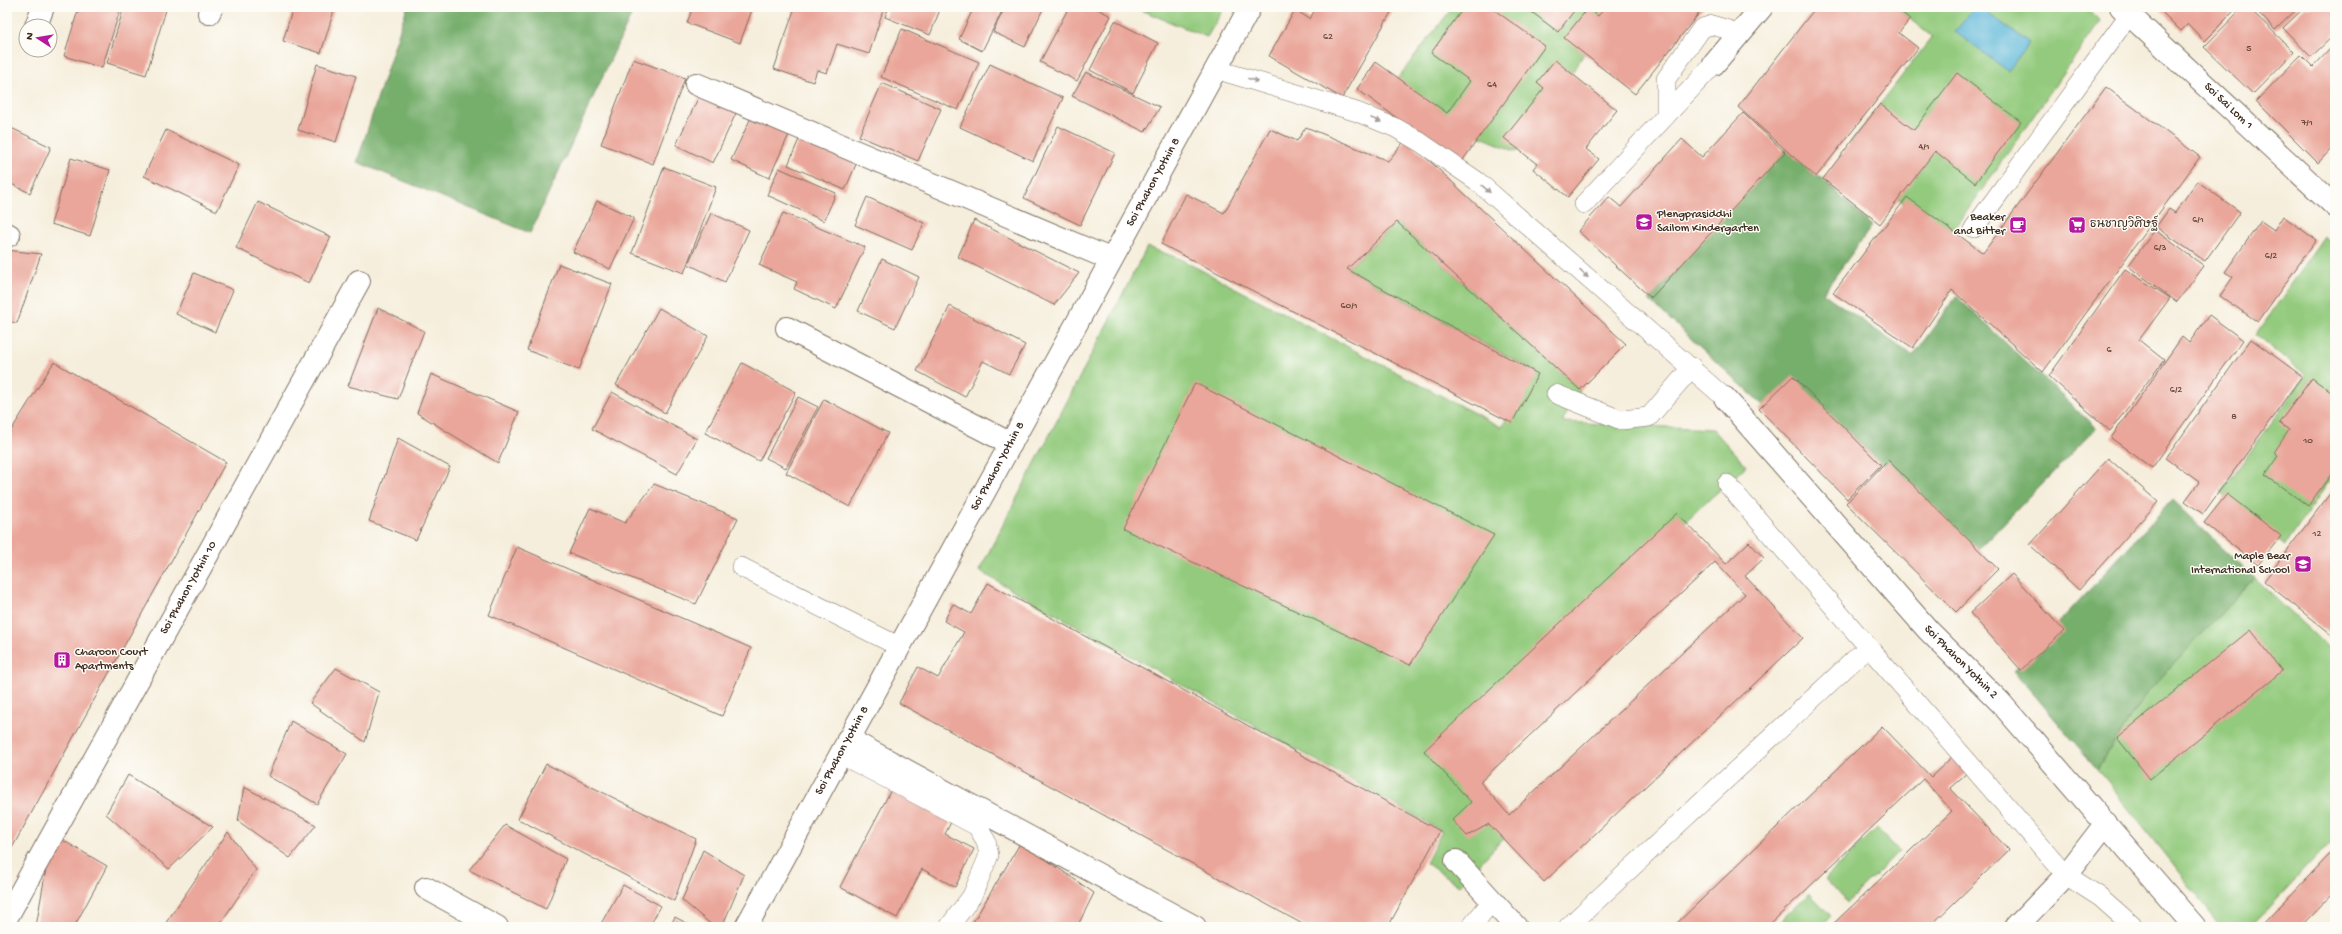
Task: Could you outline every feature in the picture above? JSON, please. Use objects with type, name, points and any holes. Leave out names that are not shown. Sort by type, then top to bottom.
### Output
[{"type":"street","points":[[39,18],[43,7]]},
{"type":"street","name":"Soi Phahon Yothin 8","points":[[746,927],[898,646],[1011,444],[1110,259],[1250,7]]},
{"type":"street","points":[[1714,64],[1762,7]]},
{"type":"street","name":"Soi Sai Lom 1","points":[[2125,11],[2332,197]]},
{"type":"street","points":[[696,84],[1110,259]]},
{"type":"street","name":"Soi Phahon Yothin 10","points":[[7,917],[175,592],[359,281]]},
{"type":"street","points":[[787,328],[1011,444]]},
{"type":"street","name":"Soi Phahon Yothin 2","points":[[1725,398],[1928,630],[2000,702],[2196,927]]},
{"type":"street","points":[[844,747],[1195,927]]},
{"type":"street","points":[[2016,927],[2066,875],[2106,824]]},
{"type":"street","points":[[1456,861],[1516,927]]},
{"type":"street","points":[[426,888],[497,927]]},
{"type":"lane","points":[[1974,228],[2125,11]]},
{"type":"lane","points":[[1666,116],[1666,79],[1702,28],[1712,25],[1739,33]]},
{"type":"lane","points":[[1584,204],[1714,64]]},
{"type":"lane","points":[[1215,69],[1357,112],[1396,128],[1414,139],[1477,181],[1692,367],[1725,398]]},
{"type":"lane","points":[[1556,394],[1621,420],[1649,417],[1692,367]]},
{"type":"lane","points":[[1726,484],[2066,875],[2100,897],[2134,927]]},
{"type":"lane","points":[[741,567],[898,646]]},
{"type":"lane","points":[[1568,927],[1868,647]]},
{"type":"lane","points":[[844,747],[978,826],[986,841],[989,855],[972,896],[949,927]]},
{"type":"lane","points":[[1471,927],[1492,901]]},
{"type":"green space","points":[[407,7],[635,7],[530,233],[357,162]]},
{"type":"green space","points":[[1133,7],[1225,7],[1207,37]]},
{"type":"green space","points":[[1453,7],[1617,7],[1517,152],[1384,96]]},
{"type":"green space","points":[[1895,7],[2086,7],[2100,21],[1942,247],[1850,143],[1932,37]]},
{"type":"green space","points":[[1788,147],[1872,226],[1823,293],[1913,356],[1956,296],[2096,428],[1975,553],[1792,378],[1767,409],[1649,300]]},
{"type":"green space","points":[[1397,222],[1580,390],[1562,422],[1713,429],[1746,466],[1445,741],[1512,829],[1459,886],[1426,863],[1442,831],[979,571],[1147,247],[1178,258],[1501,427],[1538,373],[1347,269]]},
{"type":"green space","points":[[2324,237],[2335,246],[2335,473],[2285,545],[2221,492],[2306,375],[2256,335]]},
{"type":"green space","points":[[2172,500],[2254,578],[2145,695],[2097,769],[2014,671]]},
{"type":"green space","points":[[2254,578],[2335,654],[2335,838],[2250,927],[2222,927],[2097,769],[2145,695]]},
{"type":"green space","points":[[1877,828],[1899,851],[1847,903],[1825,879]]},
{"type":"green space","points":[[1809,893],[1831,916],[1820,927],[1774,927]]},
{"type":"water","points":[[1974,7],[1980,7],[2029,43],[2008,71],[1955,32]]},
{"type":"building","points":[[79,7],[121,7],[102,68],[64,56]]},
{"type":"building","points":[[124,7],[157,7],[166,10],[146,75],[107,63]]},
{"type":"building","points":[[293,7],[335,7],[321,53],[283,41]]},
{"type":"building","points":[[693,7],[753,7],[740,43],[687,23]]},
{"type":"building","points":[[795,7],[884,7],[869,54],[837,44],[827,73],[817,70],[813,82],[774,69]]},
{"type":"building","points":[[889,7],[941,7],[930,35],[885,17]]},
{"type":"building","points":[[974,7],[1004,7],[982,51],[959,39]]},
{"type":"building","points":[[1005,7],[1044,7],[1025,47],[993,32]]},
{"type":"building","points":[[1069,7],[1094,7],[1111,16],[1077,81],[1040,62]]},
{"type":"building","points":[[1316,7],[1394,7],[1342,98],[1269,56],[1295,10],[1310,19]]},
{"type":"building","points":[[1464,7],[1490,7],[1545,46],[1460,164],[1357,89],[1376,62],[1447,113],[1470,81],[1431,53]]},
{"type":"building","points":[[1525,7],[1577,7],[1558,32]]},
{"type":"building","points":[[1606,7],[1704,7],[1635,94],[1564,38],[1588,8],[1598,16]]},
{"type":"building","points":[[1816,7],[1895,7],[1910,19],[1899,33],[1918,48],[1816,177],[1738,107]]},
{"type":"building","points":[[2157,7],[2238,7],[2204,41],[2188,24],[2181,31]]},
{"type":"building","points":[[2243,7],[2248,7],[2294,52],[2253,94],[2204,47]]},
{"type":"building","points":[[2253,7],[2299,7],[2275,30]]},
{"type":"building","points":[[2305,7],[2335,7],[2335,34],[2311,57],[2283,28]]},
{"type":"building","points":[[1115,21],[1158,43],[1133,93],[1090,70]]},
{"type":"building","points":[[902,29],[979,62],[958,110],[881,77]]},
{"type":"building","points":[[2335,44],[2335,145],[2318,163],[2256,101],[2301,55],[2313,67]]},
{"type":"building","points":[[633,59],[685,78],[653,164],[601,144]]},
{"type":"building","points":[[1555,60],[1617,110],[1586,149],[1599,159],[1568,197],[1533,169],[1537,164],[1504,138],[1544,88],[1537,82]]},
{"type":"building","points":[[317,64],[356,76],[336,142],[298,130]]},
{"type":"building","points":[[990,64],[1063,98],[1033,161],[960,127]]},
{"type":"building","points":[[1086,72],[1160,107],[1145,132],[1072,96]]},
{"type":"building","points":[[1957,73],[2021,122],[1975,183],[1935,151],[1880,224],[1823,179],[1880,104],[1914,130]]},
{"type":"building","points":[[882,83],[941,109],[918,161],[859,136]]},
{"type":"building","name":"ธนชาญวิศิษฐ์","points":[[2106,87],[2200,157],[2043,372],[1952,290],[1913,348],[1833,293],[1907,197],[1983,253]]},
{"type":"building","points":[[700,94],[737,111],[713,163],[676,145]]},
{"type":"building","points":[[755,109],[793,126],[769,178],[731,160]]},
{"type":"building","points":[[1743,113],[1785,152],[1651,298],[1578,231],[1609,197],[1621,207],[1682,139],[1702,157]]},
{"type":"building","points":[[7,126],[51,147],[30,193],[7,182]]},
{"type":"building","points":[[1058,126],[1115,153],[1080,225],[1024,198]]},
{"type":"building","points":[[1306,127],[1388,161],[1406,139],[1626,344],[1580,390],[1397,222],[1347,269],[1538,374],[1512,423],[1161,244],[1186,194],[1224,213],[1270,129],[1297,141]]},
{"type":"building","points":[[166,130],[239,165],[217,211],[144,176]]},
{"type":"building","points":[[800,137],[857,162],[845,190],[788,165]]},
{"type":"building","points":[[71,158],[110,170],[90,236],[51,224]]},
{"type":"building","points":[[664,167],[716,187],[684,273],[632,253]]},
{"type":"building","points":[[779,168],[836,193],[824,221],[767,195]]},
{"type":"building","points":[[2197,181],[2240,212],[2205,261],[2156,227],[2169,209],[2175,213]]},
{"type":"building","points":[[867,197],[924,223],[912,250],[855,225]]},
{"type":"building","points":[[597,201],[634,218],[610,269],[573,252]]},
{"type":"building","points":[[258,202],[331,237],[309,283],[236,248]]},
{"type":"building","points":[[711,213],[749,230],[725,282],[688,264]]},
{"type":"building","points":[[783,213],[865,247],[836,309],[794,289],[797,282],[759,265]]},
{"type":"building","points":[[2283,216],[2316,240],[2258,322],[2220,296],[2233,277],[2225,272],[2261,221],[2274,230]]},
{"type":"building","points":[[974,220],[1079,273],[1054,305],[958,257]]},
{"type":"building","points":[[2155,230],[2204,266],[2177,302],[2128,266]]},
{"type":"building","points":[[7,250],[41,254],[17,323],[7,321]]},
{"type":"building","points":[[882,259],[919,277],[895,328],[858,311]]},
{"type":"building","points":[[559,264],[612,284],[579,370],[527,350]]},
{"type":"building","points":[[2125,269],[2170,298],[2139,340],[2164,360],[2110,431],[2049,376]]},
{"type":"building","points":[[194,273],[233,290],[215,332],[176,314]]},
{"type":"building","points":[[950,306],[1025,345],[1009,374],[983,361],[965,397],[917,371]]},
{"type":"building","points":[[378,308],[424,331],[398,399],[348,386]]},
{"type":"building","points":[[659,308],[708,336],[665,413],[616,385]]},
{"type":"building","points":[[2209,315],[2243,340],[2152,468],[2111,438],[2182,337],[2189,343]]},
{"type":"building","points":[[2251,339],[2302,376],[2203,514],[2185,501],[2199,482],[2166,458]]},
{"type":"building","name":"Charoon Court Apartments","points":[[54,362],[226,462],[7,857],[7,437]]},
{"type":"building","points":[[742,363],[796,392],[759,461],[705,433]]},
{"type":"building","points":[[431,374],[519,412],[498,463],[417,413]]},
{"type":"building","points":[[1793,376],[1881,465],[1847,499],[1759,409]]},
{"type":"building","points":[[2312,378],[2335,395],[2335,469],[2308,506],[2265,475],[2278,456],[2275,451],[2289,430],[2279,423]]},
{"type":"building","points":[[1195,383],[1494,535],[1410,665],[1123,529]]},
{"type":"building","points":[[612,392],[697,439],[677,474],[592,429]]},
{"type":"building","points":[[798,397],[818,407],[786,468],[766,458]]},
{"type":"building","points":[[824,399],[888,433],[850,507],[786,473]]},
{"type":"building","points":[[398,438],[450,467],[416,540],[369,521]]},
{"type":"building","points":[[2108,458],[2158,502],[2079,590],[2030,545]]},
{"type":"building","points":[[1888,460],[1998,569],[1956,612],[1846,503]]},
{"type":"building","points":[[654,484],[738,518],[696,604],[569,553],[590,508],[625,523]]},
{"type":"building","name":"Maple Bear International School","points":[[2335,487],[2335,638],[2264,581]]},
{"type":"building","points":[[2227,494],[2281,536],[2258,565],[2204,523]]},
{"type":"building","points":[[1677,513],[1726,564],[1749,542],[1764,558],[1745,576],[1803,638],[1544,882],[1489,824],[1467,836],[1452,820],[1471,802],[1424,751]],"holes":[[[1715,562],[1745,594],[1509,815],[1480,782]]]},
{"type":"building","points":[[517,547],[751,648],[722,716],[489,615]]},
{"type":"building","points":[[2012,574],[2064,631],[2021,670],[1970,613]]},
{"type":"building","points":[[988,583],[1440,831],[1388,927],[1308,927],[899,703],[918,667],[938,678],[964,632],[944,621],[953,604],[971,614]]},
{"type":"building","points":[[2250,630],[2282,671],[2150,779],[2117,738]]},
{"type":"building","points":[[336,668],[379,692],[365,742],[310,703]]},
{"type":"building","points":[[291,721],[347,754],[317,804],[268,776]]},
{"type":"building","points":[[1882,726],[1931,777],[1954,755],[1969,771],[1950,788],[2009,850],[1929,927],[1830,927],[1952,811],[1923,779],[1767,927],[1673,927]]},
{"type":"building","points":[[546,764],[696,839],[674,901],[518,819]]},
{"type":"building","points":[[128,775],[213,827],[169,869],[106,814]]},
{"type":"building","points":[[244,787],[316,825],[290,858],[238,821]]},
{"type":"building","points":[[891,790],[951,822],[945,834],[974,849],[955,887],[922,869],[897,918],[840,887]]},
{"type":"building","points":[[505,825],[566,859],[546,909],[469,870]]},
{"type":"building","points":[[228,832],[256,870],[218,927],[163,927]]},
{"type":"building","points":[[52,834],[107,866],[74,927],[36,927]]},
{"type":"building","points":[[1021,842],[1094,893],[1077,927],[970,927]]},
{"type":"building","points":[[2335,849],[2335,891],[2300,927],[2260,927]]},
{"type":"building","points":[[703,850],[744,875],[722,927],[714,927],[682,900]]},
{"type":"building","points":[[623,885],[661,906],[649,927],[599,927]]},
{"type":"building","points":[[675,917],[694,927],[669,927]]},
{"type":"place","name":"Plengprasiddhi Sailom Kindergarten","points":[[1644,222]]},
{"type":"place","name":"Beaker and Bitter","points":[[2018,225]]},
{"type":"place","name":"ธนชาญวิศิษฐ์","points":[[2077,225]]},
{"type":"place","name":"Maple Bear International School","points":[[2303,564]]},
{"type":"place","name":"Charoon Court Apartments","points":[[62,660]]}]
